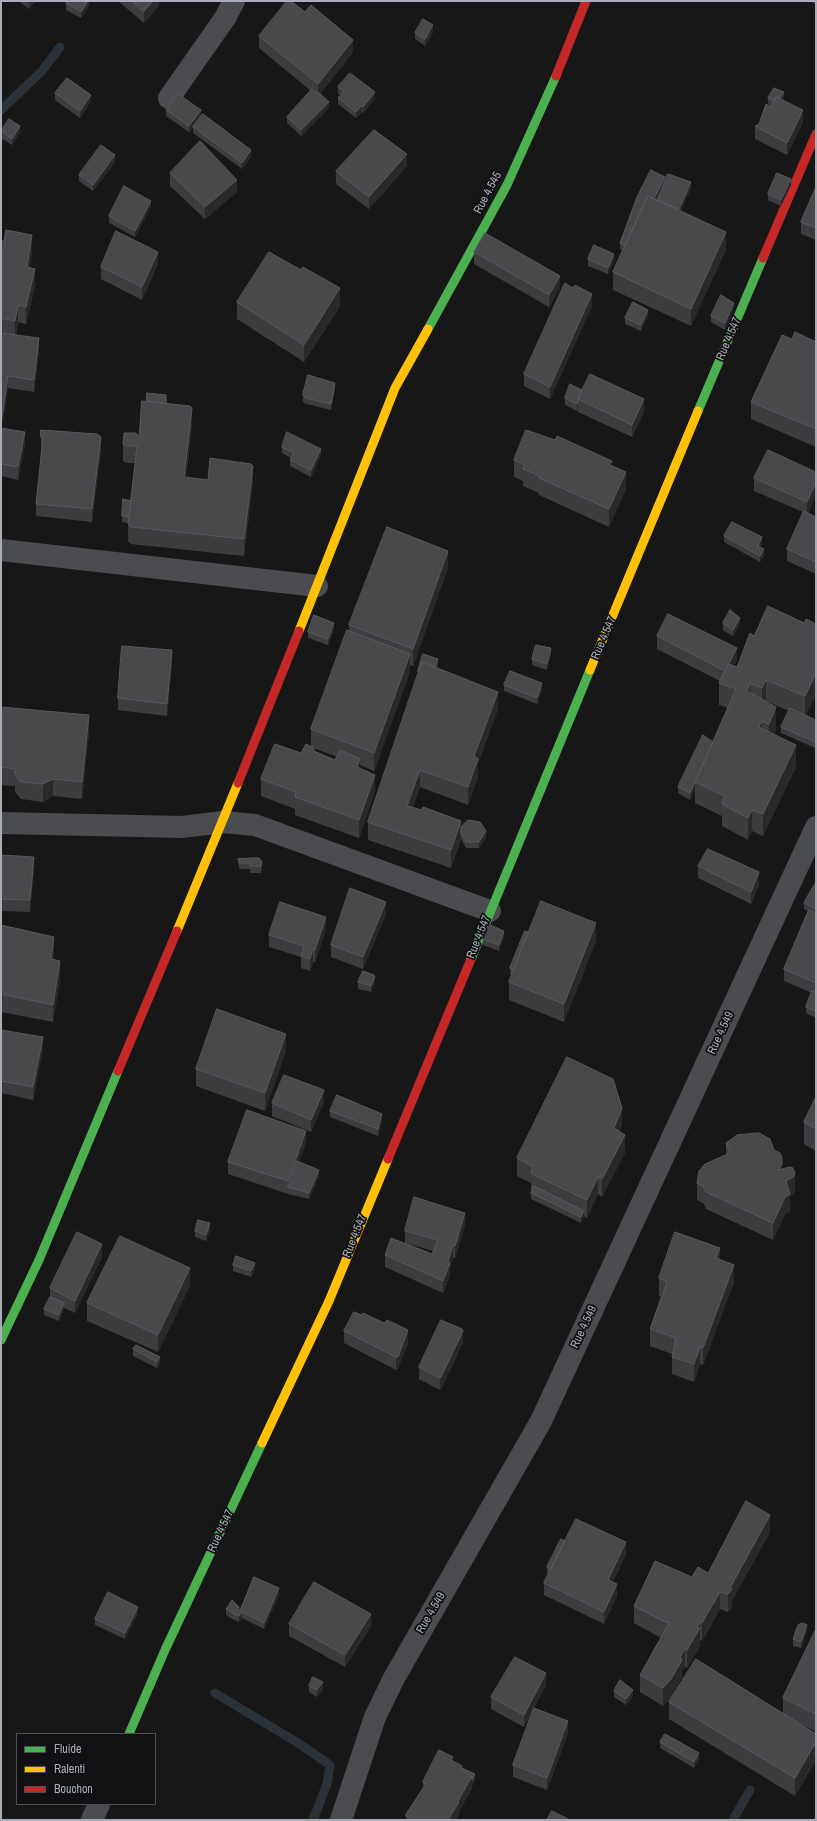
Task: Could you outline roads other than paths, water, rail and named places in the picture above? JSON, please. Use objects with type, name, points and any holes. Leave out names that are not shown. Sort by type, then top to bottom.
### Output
[{"type":"street","points":[[169,98],[225,18],[234,1]]},
{"type":"street","name":"Rue 4.545","points":[[1,1340],[39,1260],[223,822],[395,388],[507,185],[544,104],[586,1]]},
{"type":"street","name":"Rue 4.547","points":[[129,1733],[165,1650],[329,1301],[490,911],[816,134]]},
{"type":"street","points":[[1,550],[316,586]]},
{"type":"street","points":[[1,824],[182,827],[223,822],[255,825],[490,911]]},
{"type":"street","name":"Rue 4.549","points":[[340,1820],[375,1718],[394,1678],[541,1421],[816,828]]},
{"type":"street","points":[[92,1820],[99,1805]]},
{"type":"waterway","points":[[1,110],[42,71],[60,47]]},
{"type":"waterway","points":[[215,1693],[298,1743],[330,1765],[327,1784],[313,1820]]},
{"type":"waterway","points":[[733,1820],[750,1790]]}]
